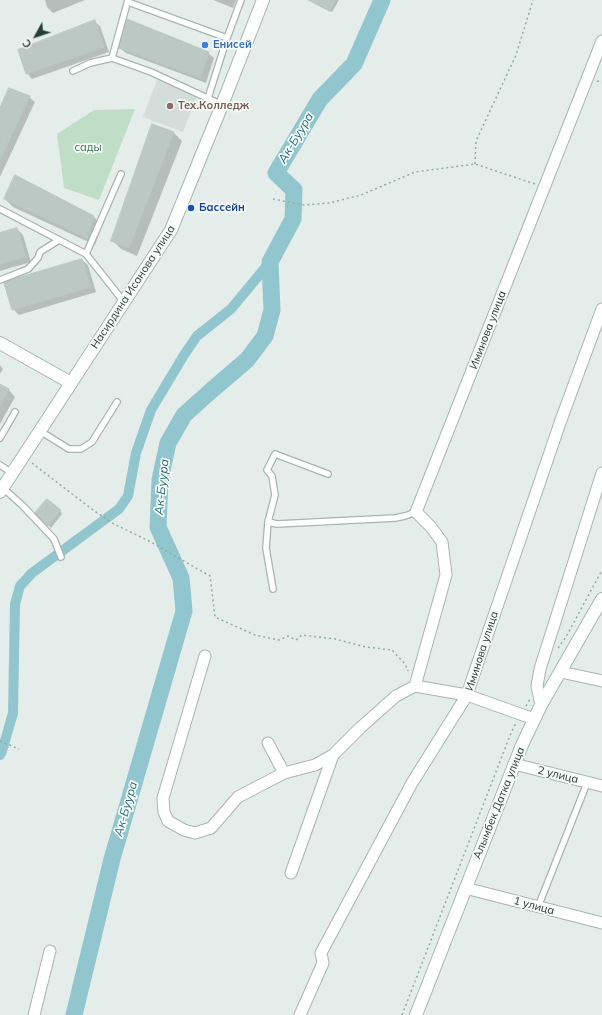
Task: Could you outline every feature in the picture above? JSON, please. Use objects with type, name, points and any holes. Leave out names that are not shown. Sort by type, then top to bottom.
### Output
[{"type":"main road","name":"Насирдина Исанова улица","points":[[1,490],[171,230],[263,0]]},
{"type":"main road","points":[[0,343],[71,383]]},
{"type":"main road","name":"Алымбек Датка улица","points":[[416,1015],[514,764],[534,719],[602,599]]},
{"type":"street","name":"Иминова улица","points":[[416,512],[602,41]]},
{"type":"street","name":"Иминова улица","points":[[300,1015],[323,963],[321,953],[412,783],[467,695],[558,427],[602,309]]},
{"type":"street","points":[[541,705],[537,686],[540,669],[602,473]]},
{"type":"street","points":[[415,686],[446,575],[442,542],[431,527],[416,512]]},
{"type":"street","points":[[205,656],[163,798],[164,812],[168,821],[184,830],[195,833],[211,828],[238,797],[284,772],[316,765],[333,755],[360,728],[396,696],[415,686],[467,695],[534,719]]},
{"type":"street","points":[[561,672],[602,681]]},
{"type":"street","points":[[268,743],[284,772]]},
{"type":"street","points":[[291,873],[333,755]]},
{"type":"street","name":"2 улица","points":[[514,764],[602,786]]},
{"type":"street","name":"1 улица","points":[[466,888],[602,923]]},
{"type":"street","points":[[34,1015],[50,951]]},
{"type":"lane","points":[[208,98],[227,38],[242,0]]},
{"type":"lane","points":[[112,58],[128,1],[227,38]]},
{"type":"lane","points":[[73,71],[90,63],[112,58],[151,72],[222,105]]},
{"type":"lane","points":[[86,254],[121,174]]},
{"type":"lane","points":[[0,209],[86,254],[124,302]]},
{"type":"lane","points":[[0,280],[28,269],[38,258],[40,252],[59,240]]},
{"type":"lane","points":[[40,431],[69,449],[81,449],[92,442],[117,402]]},
{"type":"lane","points":[[0,438],[15,412]]},
{"type":"lane","points":[[272,589],[266,548],[268,522],[275,495],[272,476],[267,470],[275,454],[328,474]]},
{"type":"lane","points":[[0,465],[12,473]]},
{"type":"lane","points":[[1,490],[23,506],[54,540],[60,557]]},
{"type":"lane","points":[[268,522],[277,524],[395,518],[416,512]]},
{"type":"lane","points":[[538,907],[587,783]]},
{"type":"path","points":[[475,164],[476,141],[516,55],[533,0]]},
{"type":"path","points":[[273,199],[304,205],[329,203],[361,195],[415,172],[475,164],[544,187]]},
{"type":"path","points":[[23,456],[93,510],[114,524],[150,541],[210,576],[215,617],[255,635],[279,640],[288,636],[296,640],[302,635],[335,639],[366,647],[392,650],[405,664],[415,686]]},
{"type":"path","points":[[558,649],[602,570]]},
{"type":"path","points":[[402,1015],[511,733],[538,683]]},
{"type":"path","points":[[0,741],[19,750]]},
{"type":"shaded area","name":"Тех.Колледж","points":[[157,80],[197,96],[183,132],[143,117]]},
{"type":"green space","name":"сады","points":[[135,109],[99,200],[64,188],[57,134],[94,110]]},
{"type":"building","points":[[309,0],[335,0],[330,11]]},
{"type":"building","points":[[127,19],[209,52],[200,78],[119,48]]},
{"type":"building","points":[[95,20],[104,47],[26,74],[18,50]]},
{"type":"building","points":[[9,88],[30,96],[0,160],[0,108]]},
{"type":"building","points":[[152,124],[174,132],[129,248],[111,241]]},
{"type":"building","points":[[15,175],[94,216],[87,238],[4,199]]},
{"type":"building","points":[[17,228],[26,257],[0,264],[0,233]]},
{"type":"building","points":[[82,259],[91,287],[12,310],[4,283]]},
{"type":"building","points":[[0,384],[9,389],[0,406]]},
{"type":"building","points":[[47,499],[61,510],[48,526],[35,513]]},
{"type":"waterway","name":"Ак-Буура","points":[[74,1015],[112,859],[184,611],[181,578],[158,527],[160,480],[168,443],[184,415],[247,360],[265,336],[272,310],[270,262],[293,219],[294,190],[276,173],[320,99],[354,64],[382,0]]},
{"type":"waterway","points":[[0,755],[13,713],[15,604],[20,586],[32,573],[119,509],[128,496],[136,453],[151,410],[184,355],[197,336],[231,309],[270,262]]},
{"type":"place","name":"Енисей","points":[[205,45]]},
{"type":"place","name":"Тех.Колледж","points":[[170,106]]},
{"type":"place","name":"Бассейн","points":[[191,208]]}]
